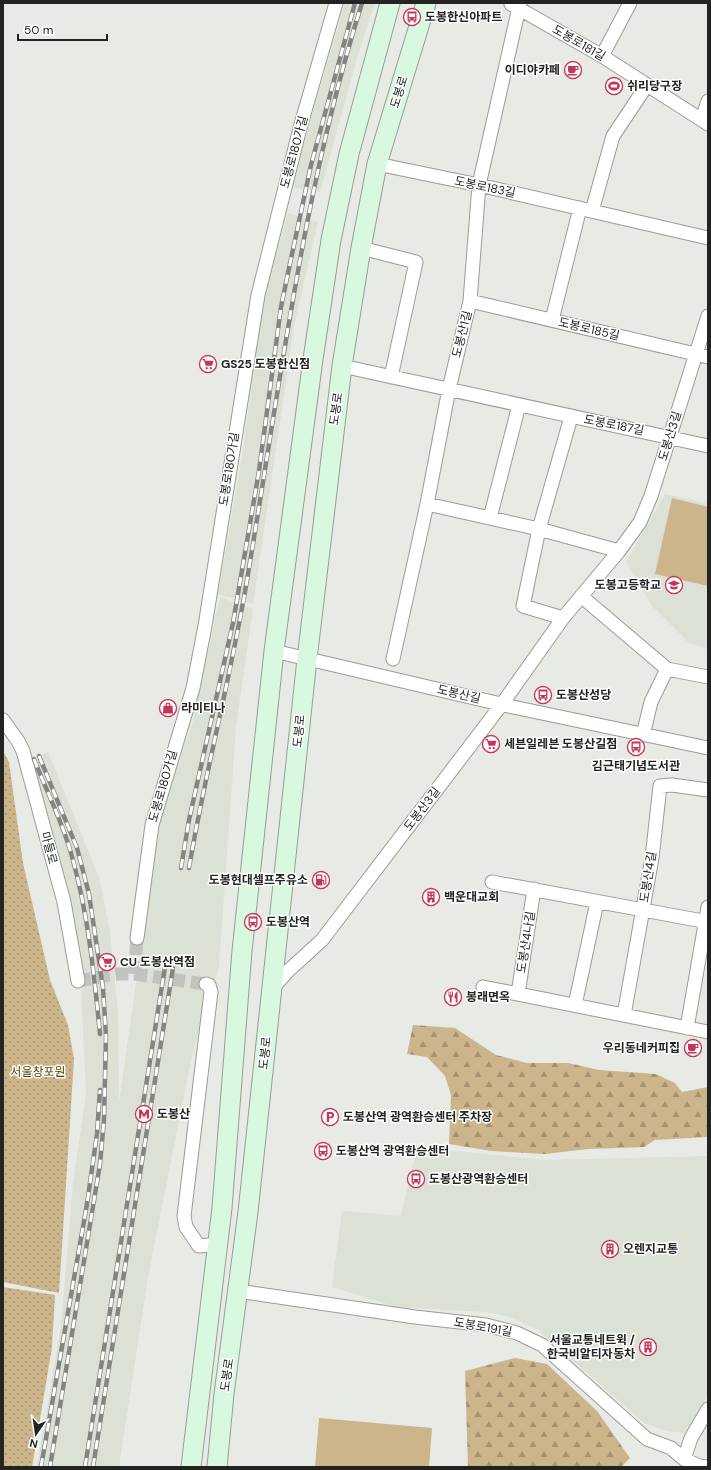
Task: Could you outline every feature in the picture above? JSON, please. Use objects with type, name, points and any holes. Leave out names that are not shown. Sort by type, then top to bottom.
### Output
[{"type":"main road","name":"도봉로","points":[[190,1467],[222,1208],[242,952],[274,652],[312,359],[331,240],[349,154],[390,3]]},
{"type":"main road","name":"도봉로","points":[[217,1467],[224,1394],[238,1291],[307,659],[342,366],[361,248],[377,164],[426,3]]},
{"type":"street","name":"도봉로180가길","points":[[137,938],[152,825],[193,688],[205,626],[258,295],[300,128],[336,3]]},
{"type":"street","points":[[602,56],[630,3]]},
{"type":"street","name":"도봉로181길","points":[[515,5],[602,56],[705,121],[708,102]]},
{"type":"street","name":"도봉산1길","points":[[393,658],[427,504],[448,389],[470,302],[479,185],[515,5]]},
{"type":"street","points":[[552,320],[586,210],[613,136],[647,85]]},
{"type":"street","name":"도봉로183길","points":[[377,164],[479,185],[708,238]]},
{"type":"street","points":[[361,248],[416,262],[391,377]]},
{"type":"street","name":"도봉로185길","points":[[470,302],[702,355]]},
{"type":"street","name":"도봉산3길","points":[[271,991],[288,971],[322,940],[502,704],[563,618],[619,551],[643,516],[651,496],[669,437],[702,355],[708,316]]},
{"type":"street","name":"도봉로187길","points":[[342,366],[519,406],[708,446]]},
{"type":"street","points":[[490,518],[519,406]]},
{"type":"street","points":[[563,618],[523,606],[539,529],[570,417]]},
{"type":"street","points":[[427,504],[539,529],[619,551]]},
{"type":"street","points":[[581,596],[667,669],[708,677]]},
{"type":"street","name":"도봉산길","points":[[274,652],[502,704],[708,748]]},
{"type":"street","points":[[643,735],[651,702],[667,669]]},
{"type":"street","name":"마들로","points":[[3,720],[18,741],[23,751],[64,902],[78,981]]},
{"type":"street","name":"도봉산4길","points":[[624,1015],[643,911],[660,786],[672,785],[708,790]]},
{"type":"street","points":[[492,882],[707,922]]},
{"type":"street","name":"도봉산4나길","points":[[518,994],[534,890]]},
{"type":"street","points":[[575,1005],[597,902]]},
{"type":"street","points":[[687,1028],[707,922],[708,907]]},
{"type":"street","points":[[206,984],[209,985],[211,992],[184,1216],[186,1227],[199,1246],[218,1244]]},
{"type":"street","points":[[483,987],[708,1032]]},
{"type":"street","name":"도봉로191길","points":[[238,1291],[415,1317],[486,1325],[517,1333],[542,1345],[647,1439],[670,1448],[684,1459],[699,1466],[708,1467]]},
{"type":"street","points":[[684,1459],[691,1438],[708,1410]]},
{"type":"shaded area","points":[[345,3],[375,3],[358,55],[320,192],[291,187]]},
{"type":"shaded area","points":[[288,213],[318,222],[295,321],[253,604],[218,594],[244,445],[261,307]]},
{"type":"shaded area","name":"도봉고등학교","points":[[665,494],[708,504],[708,649],[689,643],[653,607],[626,562]]},
{"type":"shaded area","points":[[220,597],[253,609],[236,727],[219,967],[193,1051],[148,1277],[119,1467],[37,1467],[61,1327],[73,1183],[86,1094],[80,964],[28,760],[48,752],[100,880],[110,932],[118,1012],[119,1102],[163,804],[192,725]]},
{"type":"shaded area","points":[[417,1147],[545,1160],[708,1156],[708,1391],[698,1417],[684,1433],[667,1431],[644,1423],[538,1330],[510,1317],[486,1312],[397,1307],[332,1287],[342,1211],[401,1216]]},
{"type":"green space","points":[[672,498],[708,507],[708,586],[655,574]]},
{"type":"green space","name":"서울창포원","points":[[3,751],[9,762],[23,863],[50,980],[68,1025],[74,1059],[59,1293],[3,1282]]},
{"type":"green space","points":[[413,1025],[455,1028],[496,1055],[527,1063],[568,1063],[599,1070],[656,1074],[675,1083],[682,1092],[708,1087],[708,1137],[655,1140],[644,1147],[588,1149],[545,1154],[491,1151],[449,1144],[451,1095],[445,1076],[427,1057],[407,1054]]},
{"type":"green space","points":[[3,1287],[55,1295],[52,1347],[32,1467],[3,1467]]},
{"type":"green space","points":[[515,1358],[547,1364],[597,1411],[630,1458],[621,1467],[468,1467],[465,1371]]},
{"type":"green space","points":[[319,1418],[432,1428],[429,1467],[315,1467]]},
{"type":"tunnel","points":[[134,974],[137,938]]},
{"type":"tunnel","points":[[78,981],[116,974],[134,974],[206,984]]},
{"type":"railway","points":[[181,868],[189,820],[233,623],[259,471],[281,307],[311,165],[355,3]]},
{"type":"railway","points":[[189,868],[203,793],[243,606],[284,354],[309,213],[324,142],[362,3]]},
{"type":"railway","points":[[39,756],[77,848],[89,894],[103,988],[106,1036],[104,1120],[100,1164],[50,1467]]},
{"type":"railway","points":[[34,759],[63,829],[77,875],[90,943],[100,1034]]},
{"type":"railway","points":[[85,1467],[165,967]]},
{"type":"railway","points":[[93,1467],[173,968]]},
{"type":"railway","points":[[41,1467],[87,1204],[97,1134],[100,1090]]},
{"type":"place","name":"도봉한신아파트","points":[[412,17]]},
{"type":"place","name":"이디야카페","points":[[573,70]]},
{"type":"place","name":"쉬리당구장","points":[[614,86]]},
{"type":"place","name":"GS25 도봉한신점","points":[[208,364]]},
{"type":"place","name":"도봉고등학교","points":[[674,585]]},
{"type":"place","name":"도봉산성당","points":[[543,695]]},
{"type":"place","name":"라미티나","points":[[168,708]]},
{"type":"place","name":"세븐일레븐 도봉산길점","points":[[491,744]]},
{"type":"place","name":"김근태기념도서관","points":[[636,747]]},
{"type":"place","name":"도봉현대셀프주유소","points":[[321,880]]},
{"type":"place","name":"백운대교회","points":[[431,897]]},
{"type":"place","name":"도봉산역","points":[[253,922]]},
{"type":"place","name":"CU 도봉산역점","points":[[107,962]]},
{"type":"place","name":"봉래면옥","points":[[453,997]]},
{"type":"place","name":"우리동네커피집","points":[[693,1048]]},
{"type":"place","name":"도봉산","points":[[144,1114]]},
{"type":"place","name":"도봉산역 광역환승센터 주차장","points":[[330,1117]]},
{"type":"place","name":"도봉산역 광역환승센터","points":[[323,1151]]},
{"type":"place","name":"도봉산광역환승센터","points":[[416,1179]]},
{"type":"place","name":"오렌지교통","points":[[610,1249]]},
{"type":"place","name":"서울교통네트윅 / 한국비알티자동차","points":[[648,1347]]}]
